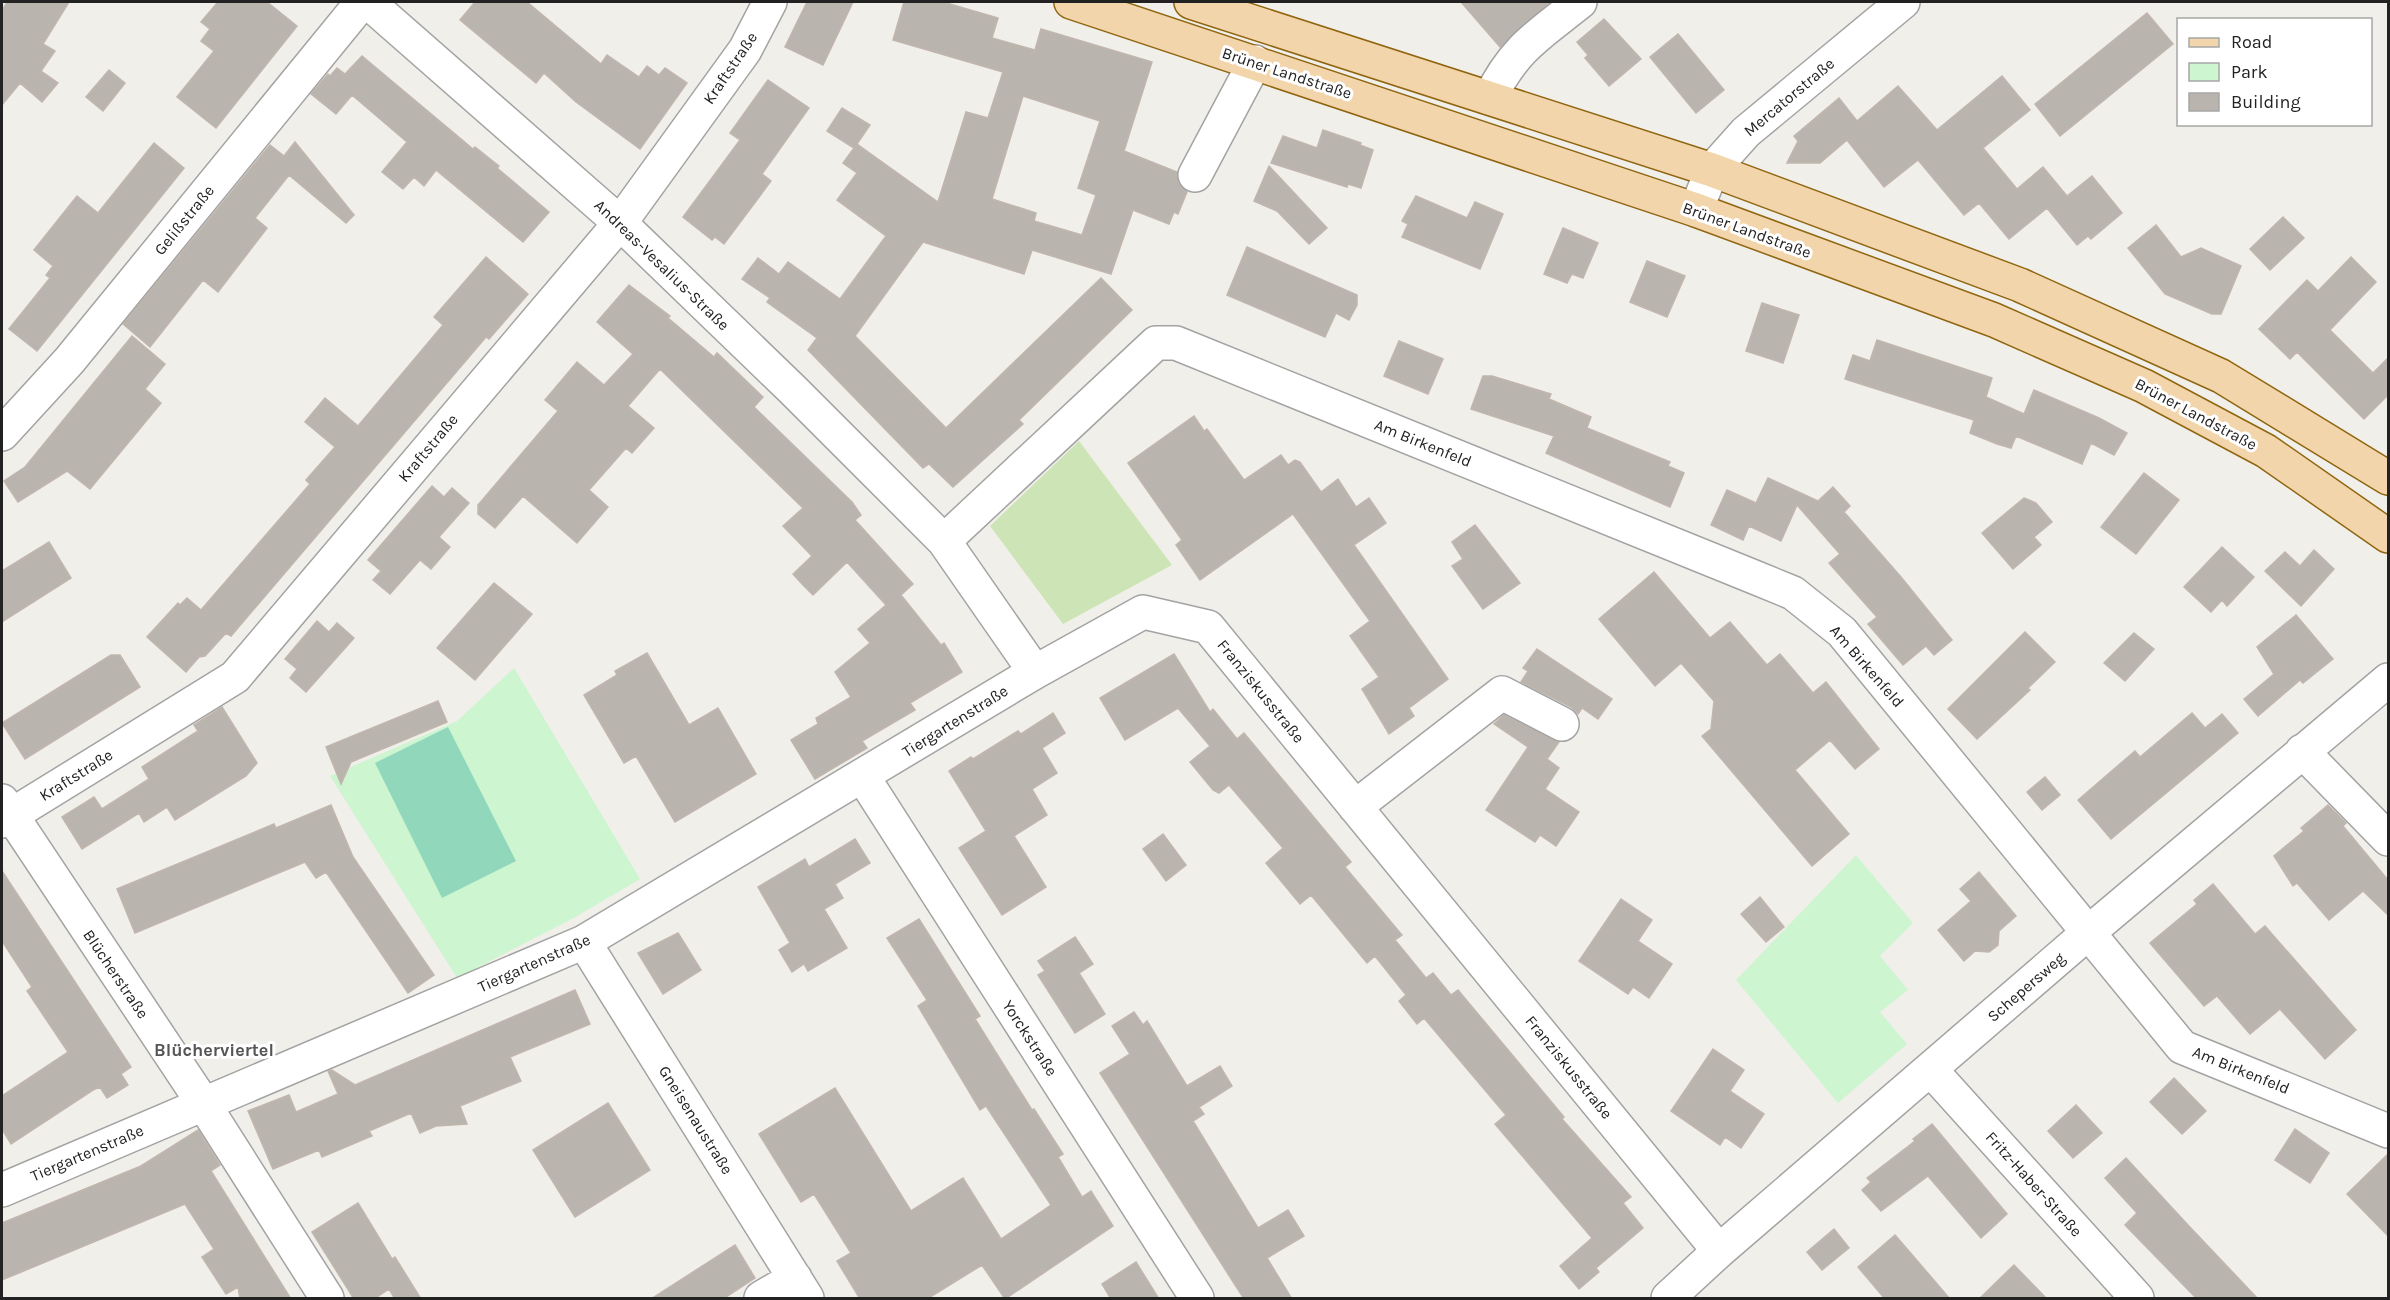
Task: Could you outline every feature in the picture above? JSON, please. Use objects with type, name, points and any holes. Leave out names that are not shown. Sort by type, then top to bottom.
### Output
[{"type":"main road","name":"Brüner Landstraße","points":[[1071,2],[1696,210],[1994,320],[2144,386],[2266,451],[2388,536]]},
{"type":"main road","points":[[1191,2],[1712,170],[2020,285],[2221,376],[2277,407],[2388,478]]},
{"type":"street","name":"Gelißstraße","points":[[2,434],[69,361],[362,2]]},
{"type":"street","name":"Andreas-Vesalius-Straße","points":[[368,2],[620,223],[793,390],[944,541]]},
{"type":"street","name":"Kraftstraße","points":[[4,813],[235,678],[620,223],[745,50],[770,2]]},
{"type":"street","points":[[1490,98],[1504,70],[1520,50],[1580,2]]},
{"type":"street","name":"Mercatorstraße","points":[[1696,210],[1712,170],[1746,132],[1903,2]]},
{"type":"street","points":[[1195,175],[1255,62]]},
{"type":"street","name":"Am Birkenfeld","points":[[944,541],[1156,344],[1176,343],[1793,593],[1842,632],[2182,1047],[2388,1131]]},
{"type":"street","points":[[944,541],[1035,672]]},
{"type":"street","name":"Franziskusstraße","points":[[1035,672],[1143,612],[1208,627],[1719,1251]]},
{"type":"street","name":"Tiergartenstraße","points":[[2,1190],[584,942],[1035,672]]},
{"type":"street","name":"Schepersweg","points":[[1668,1299],[1719,1251],[2089,932],[2388,680]]},
{"type":"street","points":[[1355,807],[1502,693],[1562,724]]},
{"type":"street","points":[[2302,751],[2388,839]]},
{"type":"street","name":"Yorckstraße","points":[[863,777],[1197,1299]]},
{"type":"street","name":"Blücherstraße","points":[[4,813],[203,1103],[327,1299]]},
{"type":"street","name":"Gneisenaustraße","points":[[584,942],[801,1288]]},
{"type":"street","name":"Fritz-Haber-Straße","points":[[1930,1070],[2137,1299]]},
{"type":"street","points":[[761,1299],[801,1288]]},
{"type":"green space","points":[[1079,441],[1172,565],[1063,624],[990,526]]},
{"type":"green space","points":[[514,668],[640,879],[572,919],[457,978],[330,776],[457,721]]},
{"type":"green space","points":[[448,727],[516,861],[442,898],[375,763]]},
{"type":"green space","points":[[1856,855],[1913,923],[1880,956],[1908,990],[1880,1012],[1907,1044],[1838,1103],[1736,980]]},
{"type":"building","points":[[7,2],[69,2],[43,44],[55,51],[41,71],[58,83],[42,102],[20,83],[2,105],[2,11]]},
{"type":"building","points":[[218,2],[267,2],[297,26],[216,128],[177,97],[214,51],[201,41],[210,29],[201,22]]},
{"type":"building","points":[[475,2],[527,2],[601,64],[607,55],[639,77],[647,66],[659,75],[665,68],[687,83],[640,149],[576,102],[544,73],[536,83],[460,20]]},
{"type":"building","points":[[807,2],[853,2],[823,65],[785,47]]},
{"type":"building","points":[[904,2],[943,2],[998,18],[992,38],[1035,50],[1041,29],[1152,62],[1124,151],[1177,172],[1179,184],[1187,192],[1178,214],[1174,212],[1169,224],[1133,210],[1111,274],[1032,250],[1024,274],[923,242],[855,336],[946,428],[1101,278],[1132,310],[1019,420],[1023,424],[953,487],[929,464],[923,468],[808,350],[817,338],[767,302],[770,298],[742,279],[758,258],[779,274],[788,262],[840,299],[886,236],[837,200],[857,173],[843,163],[854,148],[827,131],[842,108],[870,125],[857,144],[938,202],[966,112],[988,118],[1003,72],[893,40]],"holes":[[[1023,96],[1100,121],[1078,188],[1096,195],[1082,235],[1034,221],[1036,213],[992,199]]]},
{"type":"building","points":[[1461,2],[1550,2],[1500,47]]},
{"type":"building","points":[[2147,13],[2173,44],[2060,136],[2035,104]]},
{"type":"building","points":[[1604,19],[1641,59],[1609,86],[1585,58],[1588,55],[1577,42]]},
{"type":"building","points":[[1678,34],[1724,90],[1696,113],[1650,57]]},
{"type":"building","points":[[362,56],[473,149],[475,147],[499,166],[497,168],[549,212],[523,242],[436,170],[424,186],[414,177],[403,189],[382,172],[407,142],[352,95],[336,114],[311,94],[328,74],[330,76],[337,68],[345,74]]},
{"type":"building","points":[[109,70],[125,83],[103,111],[86,97]]},
{"type":"building","points":[[2002,76],[2030,110],[1983,148],[2017,189],[2043,167],[2067,196],[2092,176],[2122,213],[2091,239],[2088,236],[2077,245],[2047,208],[2009,239],[1979,203],[1964,215],[1918,160],[1884,187],[1847,140],[1820,163],[1787,163],[1798,141],[1794,136],[1839,98],[1857,121],[1898,86],[1937,130]]},
{"type":"building","points":[[768,80],[809,108],[762,174],[771,181],[724,244],[715,237],[712,240],[683,217],[740,140],[730,133]]},
{"type":"building","points":[[1323,130],[1361,143],[1360,145],[1373,150],[1361,188],[1348,184],[1347,187],[1271,163],[1283,136],[1317,148]]},
{"type":"building","points":[[295,142],[354,215],[346,223],[289,175],[255,218],[267,228],[218,292],[203,280],[150,347],[123,324],[270,145],[284,156]]},
{"type":"building","points":[[154,143],[184,168],[37,351],[9,329],[50,278],[46,275],[53,266],[34,250],[77,196],[98,213]]},
{"type":"building","points":[[1269,166],[1327,228],[1309,244],[1277,211],[1254,201]]},
{"type":"building","points":[[1416,196],[1467,218],[1475,202],[1503,214],[1480,269],[1402,237],[1408,224],[1402,221]]},
{"type":"building","points":[[2283,217],[2304,238],[2270,270],[2250,249]]},
{"type":"building","points":[[2156,225],[2181,257],[2201,248],[2241,266],[2221,314],[2212,314],[2165,294],[2128,248]]},
{"type":"building","points":[[1563,228],[1598,243],[1583,278],[1572,274],[1567,283],[1544,274]]},
{"type":"building","points":[[1247,247],[1357,295],[1357,305],[1349,320],[1336,313],[1325,337],[1227,295]]},
{"type":"building","points":[[486,257],[528,294],[489,339],[486,337],[231,636],[226,633],[205,656],[199,657],[186,672],[147,637],[178,603],[180,605],[187,598],[201,610],[310,484],[306,480],[335,447],[305,422],[325,398],[358,426],[443,325],[434,317]]},
{"type":"building","points":[[2351,257],[2376,282],[2330,330],[2373,373],[2388,358],[2388,395],[2364,419],[2297,352],[2290,359],[2259,329],[2307,280],[2318,291]]},
{"type":"building","points":[[1647,261],[1685,276],[1667,317],[1630,302]]},
{"type":"building","points":[[629,285],[670,316],[668,318],[714,357],[717,353],[763,397],[754,407],[852,502],[861,515],[855,520],[913,584],[901,595],[941,645],[944,643],[962,672],[910,703],[915,710],[862,741],[867,748],[815,779],[791,740],[818,724],[816,718],[851,697],[835,672],[870,643],[858,629],[886,605],[847,562],[813,595],[803,585],[793,574],[812,556],[783,526],[803,508],[660,369],[628,406],[654,428],[632,453],[626,448],[589,490],[608,507],[577,543],[523,496],[495,528],[478,514],[478,505],[558,411],[545,400],[577,362],[604,385],[633,354],[597,322]]},
{"type":"building","points":[[1762,303],[1799,315],[1783,363],[1746,351]]},
{"type":"building","points":[[132,336],[165,364],[145,389],[161,403],[90,489],[67,471],[18,502],[4,481],[25,467]]},
{"type":"building","points":[[1877,340],[1992,378],[1986,397],[2024,414],[2034,390],[2099,418],[2127,433],[2114,455],[2091,443],[2082,464],[2016,436],[2011,448],[1997,444],[1970,433],[1974,420],[1845,379],[1853,355],[1870,361]]},
{"type":"building","points":[[1399,341],[1443,359],[1428,394],[1384,376]]},
{"type":"building","points":[[1483,376],[1492,376],[1551,394],[1549,399],[1591,417],[1587,428],[1670,462],[1668,466],[1684,473],[1670,507],[1546,453],[1554,436],[1471,409]]},
{"type":"building","points":[[1194,416],[1204,431],[1207,429],[1244,480],[1281,455],[1288,465],[1295,460],[1300,462],[1321,492],[1338,479],[1356,507],[1369,498],[1386,523],[1354,545],[1448,679],[1409,708],[1414,716],[1389,734],[1362,689],[1379,677],[1350,636],[1370,621],[1293,514],[1200,580],[1176,545],[1182,540],[1128,463]]},
{"type":"building","points":[[2144,473],[2179,500],[2136,554],[2101,527]]},
{"type":"building","points":[[1768,478],[1818,501],[1833,487],[1850,506],[1844,512],[1952,640],[1934,655],[1926,646],[1903,665],[1868,624],[1877,617],[1829,563],[1840,554],[1797,505],[1781,541],[1749,526],[1743,540],[1711,525],[1727,490],[1756,503]]},
{"type":"building","points":[[432,486],[444,497],[452,488],[469,503],[439,537],[450,547],[431,569],[420,560],[390,594],[373,580],[381,571],[368,560]]},
{"type":"building","points":[[2024,498],[2036,503],[2052,522],[2034,537],[2041,545],[2013,569],[1982,533]]},
{"type":"building","points":[[1475,525],[1520,583],[1483,609],[1452,566],[1463,559],[1452,542]]},
{"type":"building","points":[[49,542],[71,578],[2,622],[2,571]]},
{"type":"building","points":[[2222,547],[2254,577],[2227,606],[2222,600],[2211,612],[2184,587]]},
{"type":"building","points":[[2314,550],[2334,569],[2301,606],[2265,571],[2285,552],[2300,566]]},
{"type":"building","points":[[1654,572],[1710,638],[1730,622],[1767,665],[1780,654],[1813,693],[1826,682],[1879,749],[1855,769],[1830,740],[1795,770],[1849,834],[1812,866],[1702,736],[1711,729],[1714,701],[1681,663],[1655,686],[1599,619]]},
{"type":"building","points":[[494,583],[532,614],[475,680],[437,648]]},
{"type":"building","points":[[2296,615],[2333,659],[2303,683],[2300,680],[2258,716],[2244,699],[2274,674],[2257,647]]},
{"type":"building","points":[[317,621],[329,632],[337,623],[354,638],[306,692],[290,678],[297,669],[285,659]]},
{"type":"building","points":[[2025,632],[2055,662],[2028,688],[2030,690],[1977,739],[1948,709]]},
{"type":"building","points":[[2134,633],[2154,649],[2125,681],[2104,663]]},
{"type":"building","points":[[1537,649],[1612,699],[1598,719],[1582,708],[1578,714],[1571,707],[1521,682],[1528,671],[1523,668]]},
{"type":"building","points":[[647,653],[689,725],[718,708],[756,774],[675,822],[636,756],[624,763],[584,695],[617,675],[615,671]]},
{"type":"building","points":[[1174,654],[1210,712],[1213,709],[1237,739],[1244,733],[1351,862],[1345,867],[1402,935],[1395,940],[1426,978],[1433,973],[1451,995],[1458,990],[1564,1117],[1562,1119],[1631,1197],[1623,1203],[1643,1228],[1596,1268],[1599,1272],[1579,1289],[1560,1266],[1592,1238],[1495,1124],[1506,1115],[1424,1018],[1417,1024],[1399,1001],[1406,995],[1375,956],[1367,963],[1311,895],[1300,904],[1266,863],[1283,848],[1229,785],[1219,793],[1213,790],[1190,762],[1210,746],[1178,708],[1125,740],[1100,698]]},
{"type":"building","points":[[111,655],[120,655],[140,687],[25,759],[2,723]]},
{"type":"building","points":[[438,701],[447,722],[351,762],[341,784],[326,747]]},
{"type":"building","points":[[222,707],[257,763],[246,776],[175,820],[167,807],[144,822],[139,813],[82,849],[62,817],[94,797],[102,809],[149,779],[142,767],[198,731],[194,725]]},
{"type":"building","points":[[1053,713],[1065,733],[1042,748],[1057,773],[1032,789],[1047,815],[1014,836],[1046,887],[1002,915],[959,848],[986,831],[949,771],[1018,731],[1021,734]]},
{"type":"building","points":[[2192,713],[2205,728],[2222,714],[2238,733],[2111,839],[2078,800],[2135,751],[2140,757]]},
{"type":"building","points":[[1504,715],[1559,742],[1547,759],[1559,768],[1545,789],[1579,812],[1556,846],[1540,835],[1535,842],[1486,810],[1528,747],[1494,724]]},
{"type":"building","points":[[2045,777],[2060,795],[2042,810],[2027,792]]},
{"type":"building","points":[[331,805],[353,857],[434,975],[408,993],[326,872],[316,878],[305,862],[135,933],[117,889],[274,824],[276,828]]},
{"type":"building","points":[[2328,805],[2346,823],[2343,826],[2388,880],[2388,915],[2363,891],[2329,920],[2297,883],[2293,886],[2274,856],[2304,831],[2301,828]]},
{"type":"building","points":[[1163,834],[1186,865],[1166,881],[1143,849]]},
{"type":"building","points":[[855,839],[870,863],[835,884],[843,898],[824,909],[847,948],[808,971],[804,964],[792,972],[779,950],[790,943],[758,887],[805,859],[809,867]]},
{"type":"building","points":[[2,871],[131,1067],[121,1074],[128,1085],[107,1098],[100,1087],[93,1090],[11,1144],[2,1129],[2,1096],[68,1052],[27,991],[32,987],[2,941]]},
{"type":"building","points":[[1979,872],[2016,916],[1999,931],[1998,945],[1989,952],[1975,951],[1964,961],[1938,930],[1971,901],[1960,889]]},
{"type":"building","points":[[2213,884],[2255,934],[2265,926],[2356,1030],[2325,1059],[2280,1009],[2250,1034],[2217,996],[2204,1006],[2150,943],[2197,904],[2194,900]]},
{"type":"building","points":[[1760,897],[1784,927],[1766,942],[1741,914]]},
{"type":"building","points":[[1621,899],[1652,920],[1638,941],[1672,964],[1649,998],[1633,987],[1628,994],[1579,961]]},
{"type":"building","points":[[919,919],[980,1016],[975,1019],[1032,1110],[1034,1109],[1063,1154],[1058,1157],[1082,1197],[1091,1191],[1113,1226],[1005,1299],[982,1265],[927,1299],[860,1299],[837,1261],[851,1253],[814,1194],[801,1202],[759,1134],[835,1088],[911,1211],[963,1178],[1001,1239],[1051,1205],[986,1106],[980,1110],[918,1006],[927,1000],[887,938]]},
{"type":"building","points":[[678,933],[701,970],[663,994],[638,953]]},
{"type":"building","points":[[1075,937],[1093,964],[1079,973],[1105,1014],[1075,1033],[1038,975],[1045,971],[1038,961]]},
{"type":"building","points":[[575,990],[590,1024],[510,1057],[521,1081],[460,1106],[467,1124],[436,1126],[420,1133],[411,1113],[369,1131],[372,1136],[322,1157],[319,1150],[273,1169],[248,1111],[289,1095],[296,1112],[338,1094],[328,1071],[332,1070],[355,1085]]},
{"type":"building","points":[[1134,1012],[1143,1025],[1147,1021],[1187,1086],[1220,1066],[1232,1086],[1199,1107],[1204,1114],[1193,1121],[1258,1228],[1288,1210],[1304,1236],[1267,1258],[1292,1299],[1244,1299],[1100,1073],[1130,1054],[1112,1026]]},
{"type":"building","points":[[1713,1049],[1744,1070],[1730,1091],[1764,1114],[1741,1148],[1725,1137],[1720,1145],[1671,1111]]},
{"type":"building","points":[[2174,1078],[2206,1111],[2182,1134],[2150,1102]]},
{"type":"building","points":[[608,1103],[650,1170],[575,1217],[533,1150]]},
{"type":"building","points":[[2076,1105],[2102,1133],[2073,1158],[2048,1131]]},
{"type":"building","points":[[1932,1124],[2007,1214],[1981,1238],[1928,1176],[1881,1211],[1862,1190],[1871,1182],[1867,1178],[1915,1141],[1913,1139]]},
{"type":"building","points":[[2295,1129],[2329,1153],[2310,1183],[2275,1160]]},
{"type":"building","points":[[198,1130],[220,1165],[211,1171],[291,1299],[240,1299],[238,1287],[226,1294],[202,1257],[214,1249],[185,1204],[2,1280],[2,1223],[141,1166]]},
{"type":"building","points":[[2388,1154],[2388,1236],[2347,1194]]},
{"type":"building","points":[[2126,1158],[2258,1299],[2197,1299],[2125,1225],[2137,1213],[2105,1178]]},
{"type":"building","points":[[358,1203],[392,1259],[395,1257],[421,1299],[395,1299],[389,1289],[374,1299],[354,1299],[312,1232]]},
{"type":"building","points":[[1834,1229],[1849,1248],[1822,1270],[1807,1252]]},
{"type":"building","points":[[1895,1235],[1950,1299],[1885,1299],[1858,1267]]},
{"type":"building","points":[[735,1245],[755,1278],[723,1299],[651,1299]]},
{"type":"building","points":[[1136,1262],[1159,1299],[1111,1299],[1102,1284]]},
{"type":"building","points":[[2014,1265],[2047,1299],[1979,1299]]},
{"type":"district","name":"Blücherviertel","points":[[214,1050]]}]
